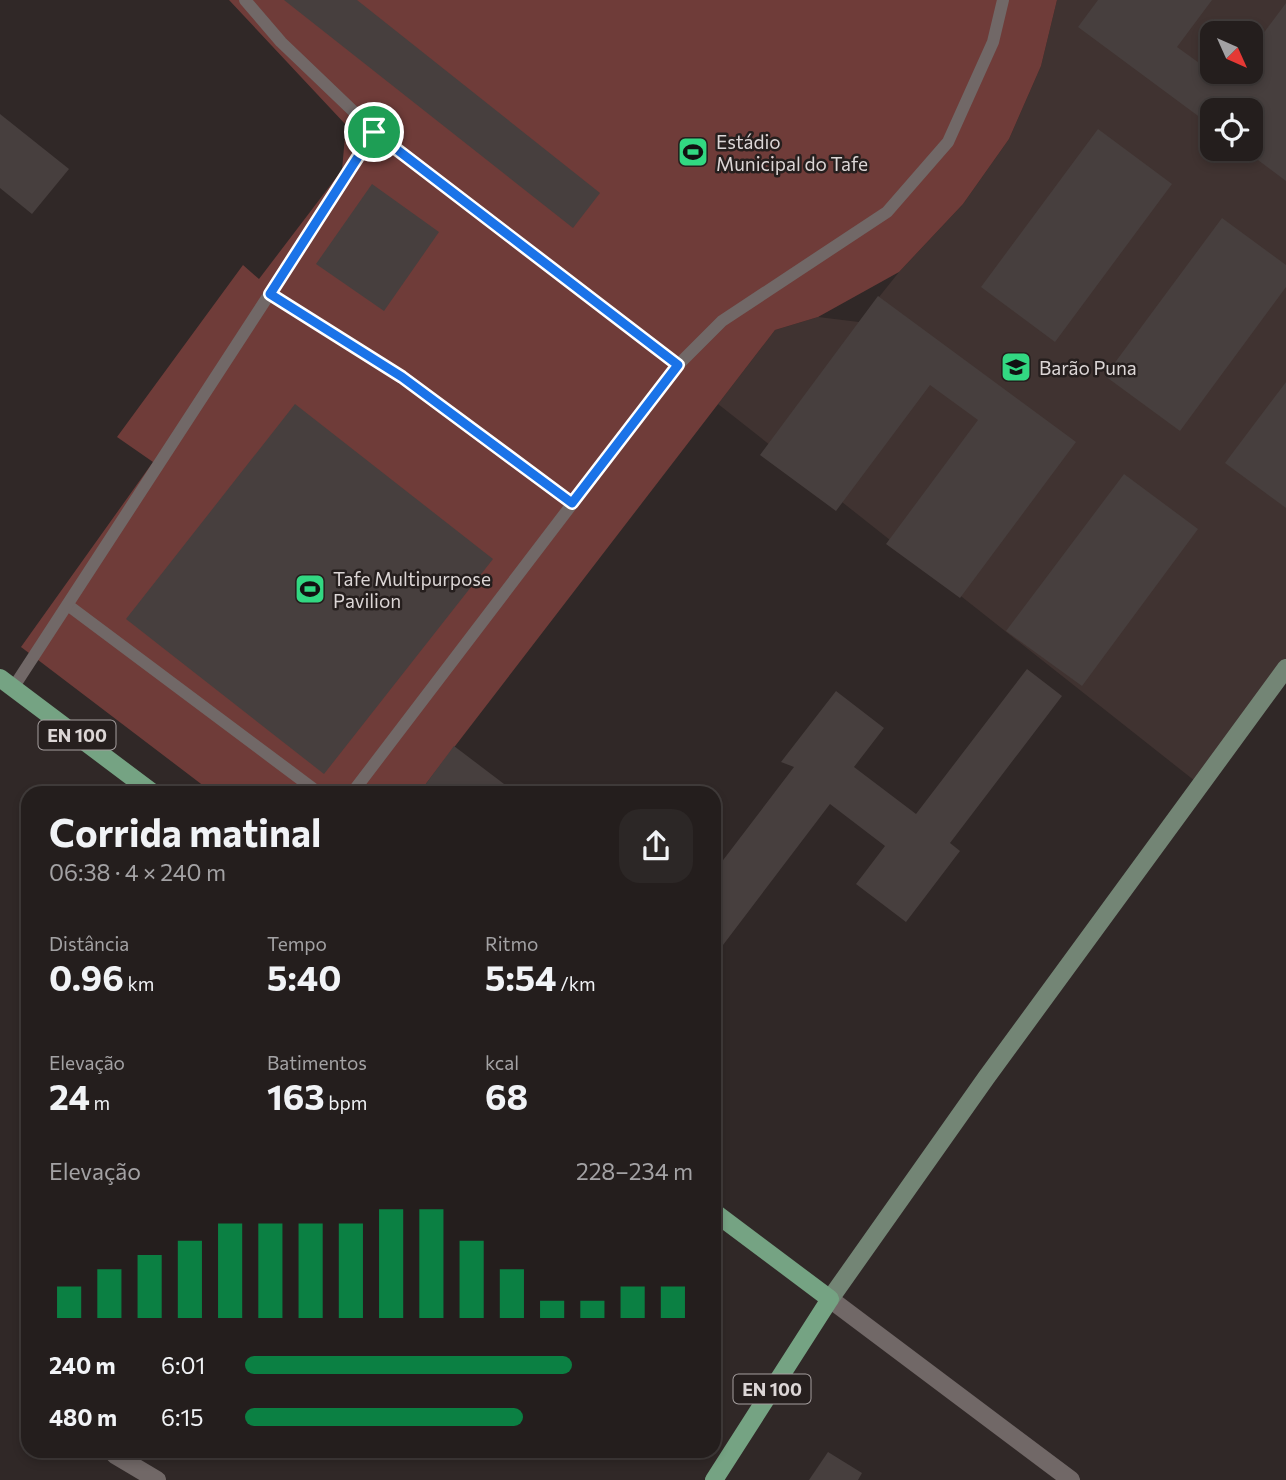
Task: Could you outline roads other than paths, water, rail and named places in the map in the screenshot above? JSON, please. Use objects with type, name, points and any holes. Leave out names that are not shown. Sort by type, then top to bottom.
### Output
[{"type":"main road","points":[[721,1217],[830,1299],[986,1078],[1286,668]]},
{"type":"main road","name":"EN 100","points":[[7,683],[144,786]]},
{"type":"main road","name":"EN 100","points":[[714,1480],[830,1299]]},
{"type":"street","points":[[830,1299],[1071,1480]]},
{"type":"street","points":[[120,1458],[158,1480]]},
{"type":"lane","points":[[245,0],[281,42],[374,132],[678,365]]},
{"type":"lane","points":[[357,786],[678,365],[722,321],[887,212],[948,142],[993,42],[1003,0]]},
{"type":"lane","points":[[7,683],[69,606],[374,132]]},
{"type":"lane","points":[[270,294],[402,377],[572,503]]},
{"type":"lane","points":[[69,606],[310,786]]},
{"type":"place","name":"Estádio Municipal do Tafe","points":[[693,152]]},
{"type":"place","name":"Barão Puna","points":[[1016,367]]},
{"type":"place","name":"Tafe Multipurpose Pavilion","points":[[310,589]]}]
